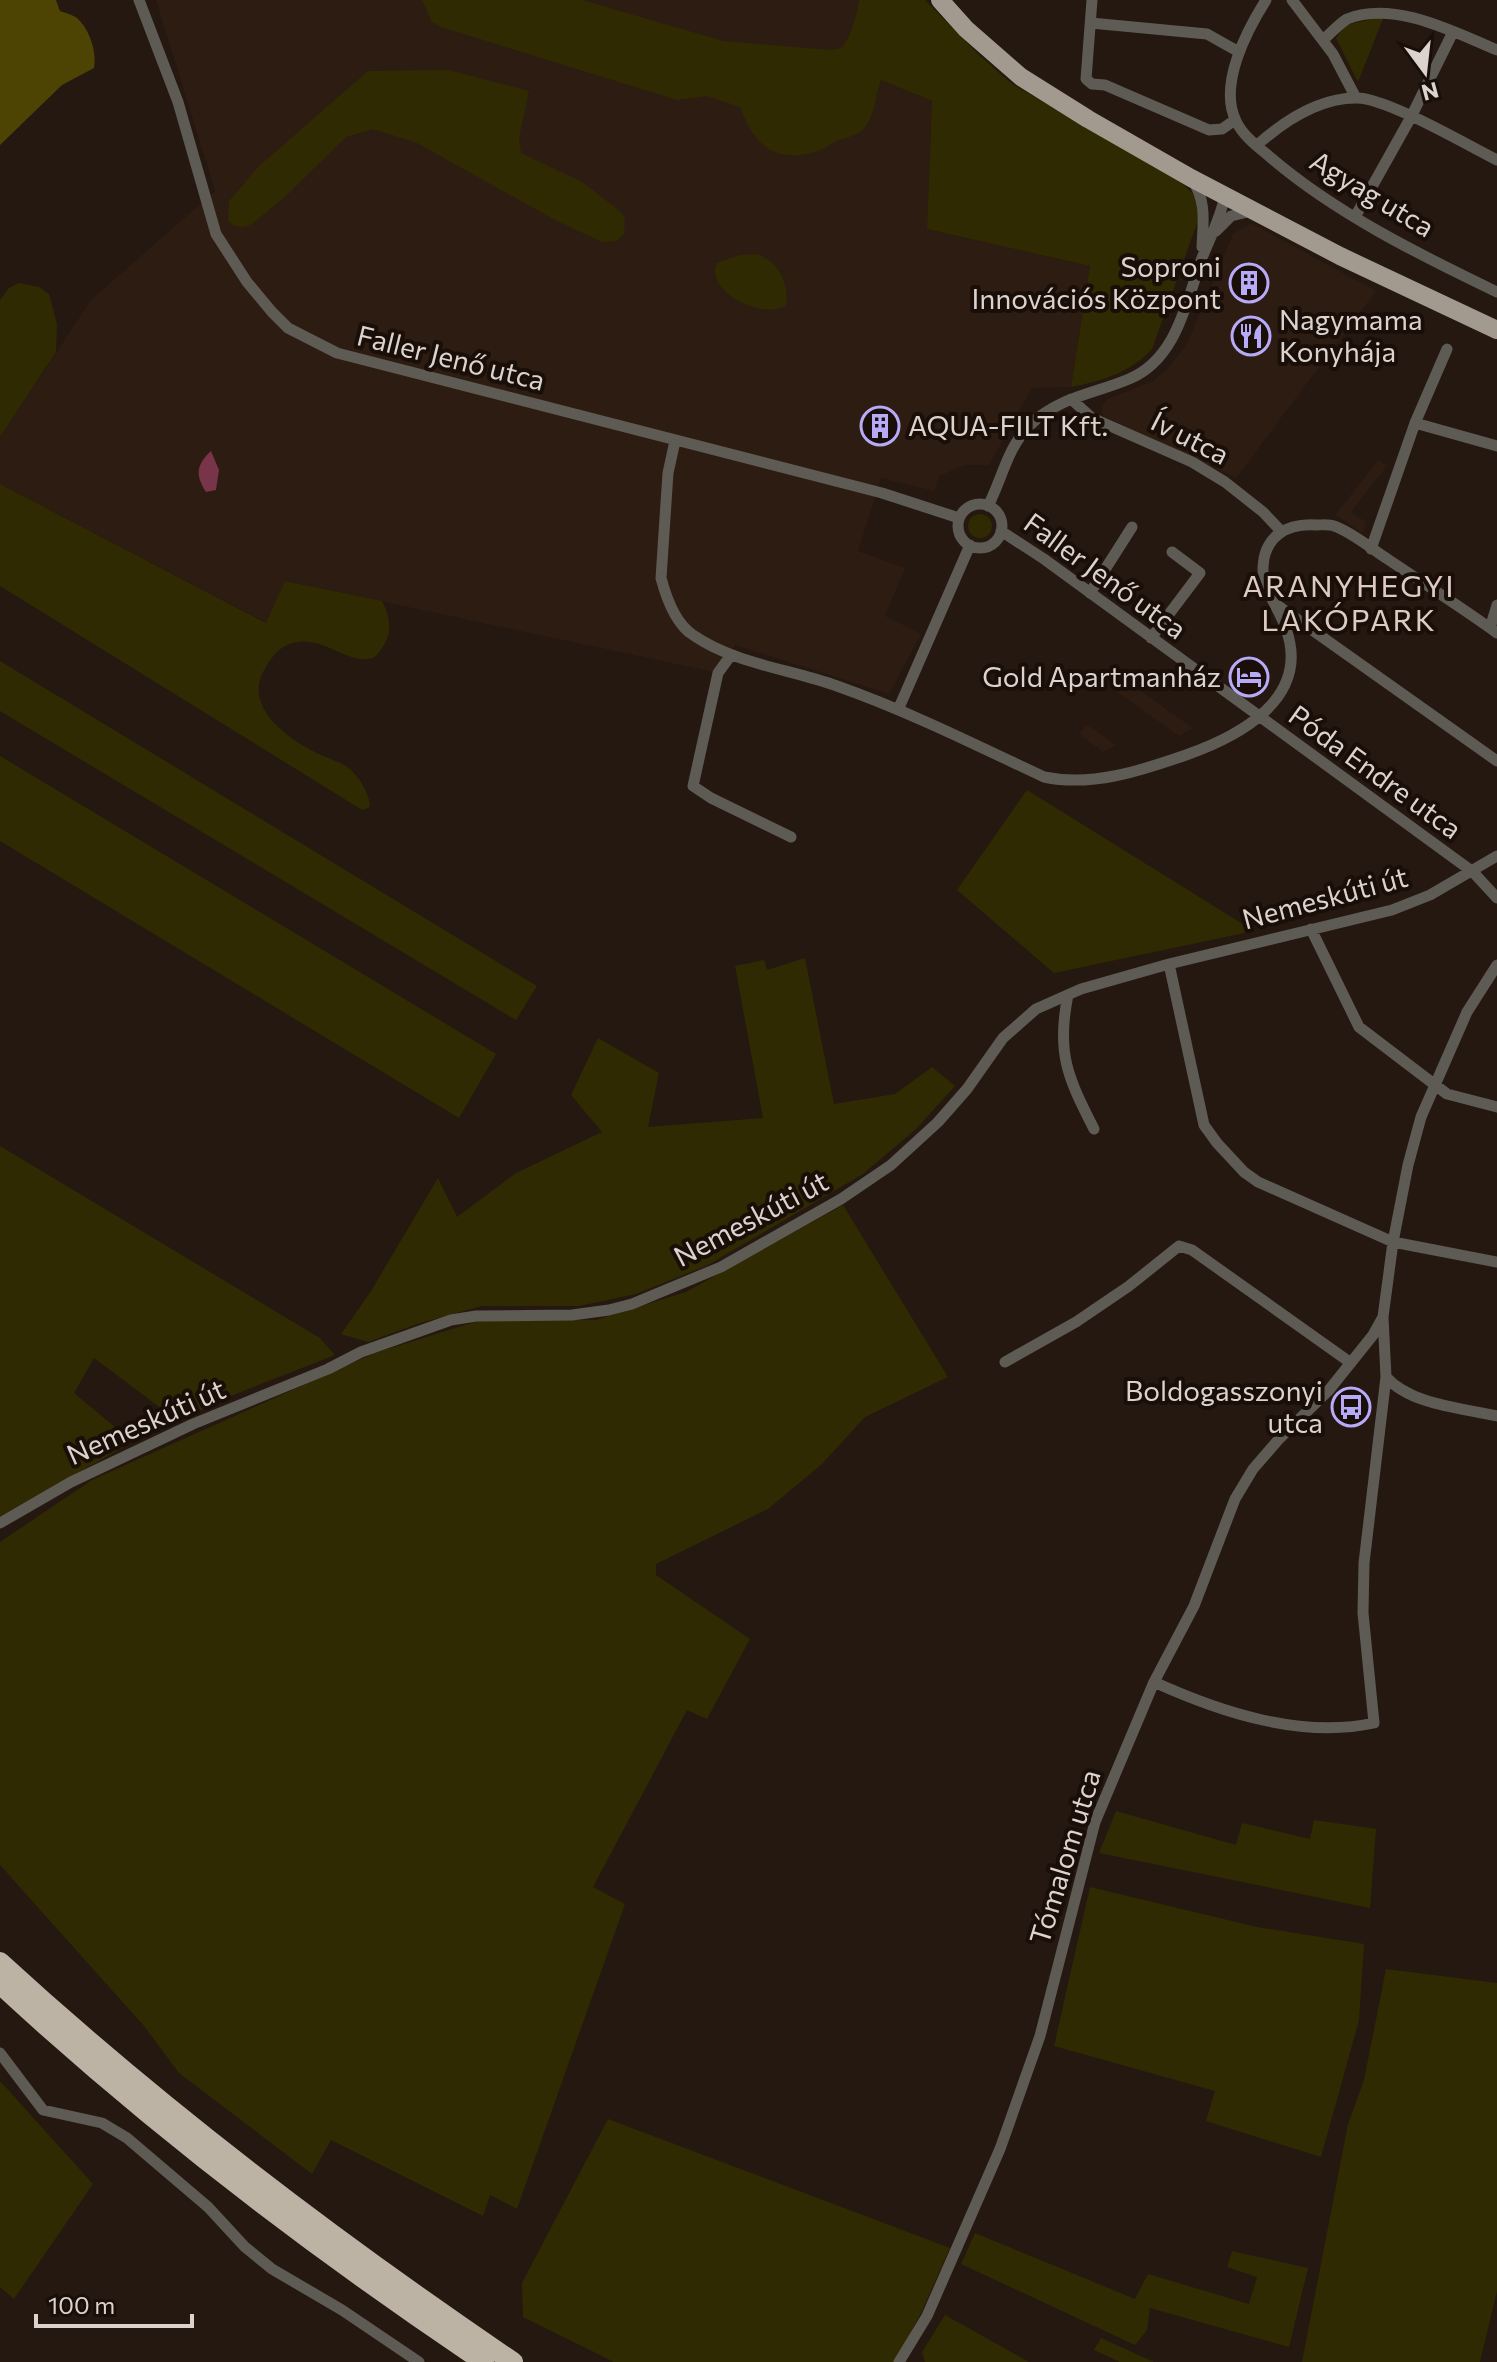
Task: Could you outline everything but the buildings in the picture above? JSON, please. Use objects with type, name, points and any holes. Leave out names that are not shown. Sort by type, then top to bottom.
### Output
[{"type":"highway","points":[[0,1962],[91,2044],[217,2148],[364,2258],[513,2362]]},
{"type":"highway","points":[[0,1984],[84,2059],[218,2169],[357,2273],[484,2362]]},
{"type":"main road","points":[[940,0],[992,54],[1021,77],[1088,119],[1191,178],[1340,256],[1497,330]]},
{"type":"street","name":"Faller Jenő utca","points":[[139,0],[178,102],[216,234],[247,282],[288,328],[337,353],[882,493],[959,518]]},
{"type":"street","points":[[1092,0],[1086,79],[1209,130],[1222,129],[1235,120],[1232,82],[1239,52],[1266,0]]},
{"type":"street","points":[[1292,0],[1344,72],[1356,98]]},
{"type":"street","points":[[1409,12],[1414,0]]},
{"type":"street","points":[[1323,40],[1347,19],[1363,13],[1394,9],[1409,12],[1497,50]]},
{"type":"street","points":[[1091,23],[1207,34],[1239,52]]},
{"type":"street","points":[[1355,217],[1411,117],[1453,32]]},
{"type":"street","points":[[1257,145],[1302,113],[1356,98],[1382,103],[1497,160]]},
{"type":"street","name":"Agyag utca","points":[[1235,120],[1257,145],[1287,171],[1355,217],[1497,292]]},
{"type":"street","points":[[1191,178],[1202,197],[1205,217],[1201,260]]},
{"type":"street","points":[[1205,217],[1215,201],[1225,195]]},
{"type":"street","points":[[988,506],[1014,446],[1027,427],[1048,409],[1130,379],[1149,368],[1163,353],[1177,329],[1225,195]]},
{"type":"street","points":[[1201,260],[1223,222],[1231,216],[1253,210]]},
{"type":"street","points":[[1371,549],[1415,423],[1447,349]]},
{"type":"street","name":"Ív utca","points":[[1071,399],[1092,418],[1192,462],[1225,482],[1263,512],[1281,531]]},
{"type":"street","points":[[1415,423],[1497,446]]},
{"type":"street","points":[[675,441],[668,473],[661,578],[679,620],[690,634],[731,655],[837,686],[898,710],[1044,777],[1070,782],[1094,780],[1166,762],[1207,748],[1236,733],[1276,701],[1287,682],[1292,646],[1262,569],[1272,538],[1281,531],[1302,524],[1334,526],[1494,630],[1497,605]]},
{"type":"street","points":[[988,506],[1001,519],[1001,531],[988,545],[970,545],[961,536],[959,518],[968,507],[988,506]]},
{"type":"street","points":[[1090,593],[1132,527]]},
{"type":"street","name":"Faller Jenő utca","points":[[1001,531],[1259,717]]},
{"type":"street","points":[[898,710],[970,545]]},
{"type":"street","points":[[1151,638],[1200,573],[1172,552]]},
{"type":"street","points":[[1277,605],[1497,761]]},
{"type":"street","points":[[731,655],[718,673],[693,786],[791,837]]},
{"type":"street","name":"Póda Endre utca","points":[[1259,717],[1473,872],[1497,898]]},
{"type":"street","name":"Nemeskúti út","points":[[0,1523],[71,1482],[193,1424],[328,1369],[361,1352],[436,1325],[476,1316],[572,1315],[609,1310],[632,1304],[721,1267],[841,1199],[891,1165],[948,1111],[1013,1027],[1036,1009],[1068,995],[1169,964],[1392,910],[1430,895],[1497,856]]},
{"type":"street","points":[[1311,929],[1359,1027],[1447,1094],[1497,1107]]},
{"type":"street","points":[[1169,964],[1204,1125],[1244,1172],[1258,1182],[1393,1242],[1497,1262]]},
{"type":"street","name":"Tómalom utca","points":[[1154,1682],[1211,1707],[1293,1724],[1338,1728],[1374,1723],[1363,1613],[1364,1563],[1386,1377],[1383,1317],[1393,1242],[1421,1117],[1467,1012],[1497,965]]},
{"type":"street","points":[[1068,995],[1062,1034],[1064,1058],[1070,1079],[1094,1129]]},
{"type":"street","points":[[1005,1362],[1076,1322],[1129,1286],[1179,1246],[1192,1250],[1351,1363]]},
{"type":"street","name":"Tómalom utca","points":[[899,2362],[927,2316],[1000,2149],[1040,2036],[1095,1822],[1154,1682],[1194,1606],[1242,1484],[1265,1454],[1329,1390],[1373,1335],[1383,1317]]},
{"type":"street","points":[[1386,1377],[1412,1396],[1497,1416]]},
{"type":"street","points":[[0,2053],[43,2110],[102,2123],[127,2138],[208,2207],[245,2247],[272,2269],[342,2310],[419,2362]]},
{"type":"shaded area","points":[[0,0],[56,0],[60,11],[76,18],[86,29],[95,62],[94,68],[62,85],[0,145]]},
{"type":"shaded area","points":[[156,0],[859,0],[850,53],[872,76],[932,101],[927,229],[1090,266],[1071,387],[1032,388],[989,465],[965,465],[939,476],[934,491],[881,478],[858,551],[905,568],[885,616],[921,634],[889,694],[735,645],[714,672],[286,581],[267,623],[0,484],[0,437],[91,300],[215,191]]},
{"type":"shaded area","points":[[422,0],[582,0],[723,41],[830,50],[842,48],[853,25],[859,0],[925,0],[1012,84],[1182,183],[1196,197],[1199,218],[1152,349],[1115,375],[1071,387],[1090,266],[927,229],[932,101],[881,80],[871,116],[862,130],[818,151],[800,155],[776,153],[758,140],[740,107],[707,96],[677,100],[441,27],[432,22]]},
{"type":"shaded area","points":[[1384,16],[1358,82],[1336,38],[1346,25]]},
{"type":"shaded area","points":[[449,70],[529,91],[519,138],[521,153],[582,182],[620,211],[625,218],[624,234],[616,241],[602,242],[555,220],[417,143],[373,129],[346,137],[287,195],[252,224],[234,226],[228,221],[229,201],[258,167],[368,71]]},
{"type":"shaded area","points":[[1251,223],[1376,291],[1236,478],[1103,416],[1101,406],[1108,399],[1153,381],[1186,346],[1233,234]]},
{"type":"shaded area","points":[[739,255],[759,255],[772,263],[782,276],[786,305],[764,309],[738,301],[727,293],[715,274],[717,263]]},
{"type":"shaded area","points":[[19,283],[39,287],[49,294],[57,324],[56,352],[0,437],[0,300],[9,288]]},
{"type":"shaded area","points":[[211,451],[219,470],[216,490],[206,492],[199,470]]},
{"type":"shaded area","points":[[1378,460],[1387,466],[1351,512],[1366,522],[1363,533],[1335,515]]},
{"type":"shaded area","points":[[0,484],[266,623],[285,581],[382,601],[389,630],[385,644],[375,657],[354,658],[322,645],[299,642],[287,645],[276,653],[263,672],[259,685],[259,697],[271,719],[291,738],[350,770],[366,790],[370,807],[359,808],[0,586]]},
{"type":"shaded area","points":[[975,514],[985,514],[992,521],[992,531],[985,538],[975,538],[968,531],[968,521]]},
{"type":"shaded area","points":[[0,661],[537,986],[516,1020],[0,711]]},
{"type":"shaded area","points":[[1118,675],[1193,728],[1179,736],[1109,686]]},
{"type":"shaded area","points":[[1086,724],[1116,745],[1103,752],[1079,734]]},
{"type":"shaded area","points":[[0,756],[496,1054],[459,1118],[0,841]]},
{"type":"shaded area","points":[[1027,790],[1254,931],[1054,973],[957,890]]},
{"type":"shaded area","points":[[805,958],[834,1104],[895,1094],[932,1067],[955,1086],[916,1129],[863,1174],[708,1265],[636,1294],[579,1306],[482,1306],[417,1324],[368,1342],[341,1334],[371,1291],[438,1178],[457,1217],[516,1173],[602,1132],[571,1095],[598,1038],[659,1073],[648,1127],[763,1118],[735,966],[764,960],[767,970]]},
{"type":"shaded area","points":[[0,1146],[320,1338],[335,1355],[228,1397],[178,1421],[94,1358],[74,1393],[133,1442],[0,1516]]},
{"type":"shaded area","points":[[843,1205],[948,1377],[865,1417],[822,1464],[768,1509],[656,1564],[656,1575],[750,1639],[707,1719],[687,1710],[593,1887],[625,1904],[517,2209],[490,2195],[483,2216],[331,2140],[312,2174],[179,2073],[144,2026],[0,1865],[0,1542],[92,1480],[375,1353],[481,1320],[596,1320],[686,1292]]},
{"type":"shaded area","points":[[1116,1811],[1236,1845],[1242,1823],[1310,1839],[1314,1820],[1376,1829],[1370,1908],[1099,1853]]},
{"type":"shaded area","points":[[1090,1887],[1257,1927],[1364,1944],[1359,2020],[1321,2157],[1206,2121],[1215,2091],[1054,2046]]},
{"type":"shaded area","points":[[1386,1969],[1497,1983],[1497,2291],[1480,2362],[1302,2362],[1348,2124],[1364,2080]]},
{"type":"shaded area","points":[[0,2081],[93,2184],[14,2299],[0,2287]]},
{"type":"shaded area","points":[[608,2119],[950,2248],[921,2313],[894,2362],[614,2362],[523,2317],[522,2283]]},
{"type":"shaded area","points":[[975,2233],[1135,2299],[1148,2274],[1249,2304],[1257,2277],[1227,2267],[1232,2251],[1308,2268],[1289,2347],[1150,2308],[1147,2330],[1135,2345],[961,2264]]},
{"type":"shaded area","points":[[945,2315],[1029,2362],[925,2362],[922,2352]]},
{"type":"shaded area","points":[[1101,2338],[1154,2362],[1120,2362],[1094,2350]]},
{"type":"place","name":"Soproni Innovációs Központ","points":[[1249,283]]},
{"type":"place","name":"Nagymama Konyhája","points":[[1251,336]]},
{"type":"place","name":"AQUA-FILT Kft.","points":[[880,426]]},
{"type":"place","name":"Gold Apartmanház","points":[[1249,677]]},
{"type":"place","name":"Boldogasszonyi utca","points":[[1351,1407]]},
{"type":"district","name":"ARANYHEGYI LAKÓPARK","points":[[1349,604]]}]
